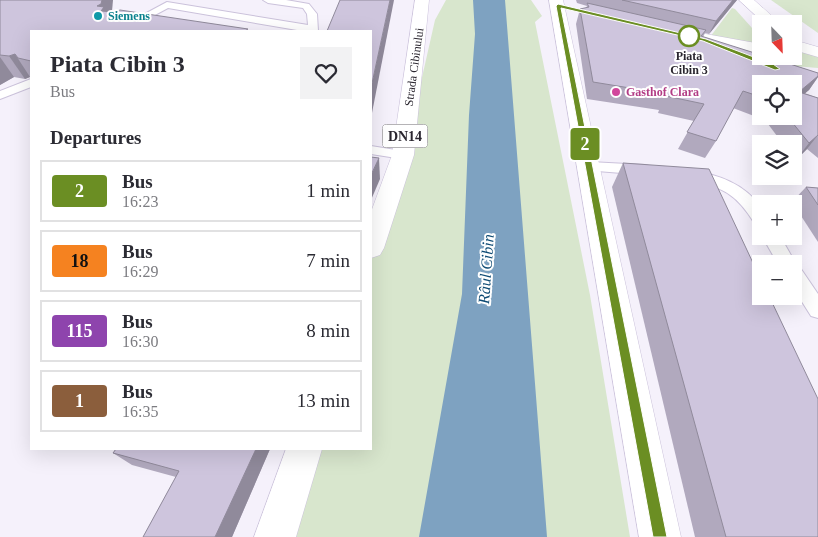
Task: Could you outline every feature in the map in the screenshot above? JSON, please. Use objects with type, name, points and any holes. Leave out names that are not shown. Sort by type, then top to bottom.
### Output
[{"type":"main road","name":"Strada Cibinului","points":[[372,245],[402,155],[422,0]]},
{"type":"main road","points":[[746,0],[764,15]]},
{"type":"main road","points":[[563,5],[590,167],[660,537]]},
{"type":"main road","points":[[675,33],[752,53]]},
{"type":"main road","points":[[802,48],[818,52]]},
{"type":"main road","points":[[275,537],[304,450]]},
{"type":"lane","points":[[120,30],[171,3],[314,30],[312,14],[306,6],[268,0]]},
{"type":"lane","points":[[0,96],[30,83]]},
{"type":"lane","points":[[372,150],[402,155]]},
{"type":"lane","points":[[590,167],[666,172],[709,178],[729,186],[752,204]]},
{"type":"lane","points":[[802,286],[818,310]]},
{"type":"green space","points":[[446,0],[531,0],[542,16],[535,22],[590,295],[630,537],[275,537],[304,450],[372,450],[372,245],[404,157],[435,20]]},
{"type":"green space","points":[[771,0],[818,0],[818,33],[802,22],[802,15],[792,15]]},
{"type":"green space","points":[[732,8],[752,28],[752,43],[710,37]]},
{"type":"green space","points":[[802,51],[818,56],[818,68],[792,65],[802,65]]},
{"type":"water","name":"Râul Cibin","points":[[473,0],[505,0],[547,537],[419,537],[462,294],[469,115],[475,34]]},
{"type":"building","points":[[0,0],[102,0],[101,4],[97,6],[104,7],[101,11],[115,12],[120,10],[248,29],[30,30],[30,61],[18,58],[15,54],[9,56],[0,55]]},
{"type":"building","points":[[340,0],[390,0],[372,83],[372,30],[327,30]]},
{"type":"building","points":[[622,0],[733,0],[716,21]]},
{"type":"building","points":[[587,3],[706,30],[701,36],[752,52],[752,65],[793,65],[818,73],[818,76],[802,89],[802,75],[752,75],[752,94],[743,91],[716,141],[687,132],[704,104],[666,96],[667,94],[593,82],[580,9],[589,7]]},
{"type":"building","points":[[802,93],[818,98],[818,135],[809,143],[794,125],[802,125]]},
{"type":"building","points":[[372,157],[379,158],[372,173]]},
{"type":"building","points":[[623,163],[709,169],[752,261],[752,305],[773,305],[818,399],[818,537],[726,537]]},
{"type":"building","points":[[806,187],[818,188],[818,205]]},
{"type":"building","points":[[115,450],[256,450],[215,537],[143,537],[179,471],[113,453]]},
{"type":"bus line","name":"2","points":[[660,537],[558,6],[704,40],[752,58]]},
{"type":"bus line","name":"2","points":[[768,65],[777,69],[769,65]]},
{"type":"place","name":"Siemens","points":[[98,16]]},
{"type":"place","name":"Piata Cibin 3","points":[[689,36]]},
{"type":"place","name":"Gasthof Clara","points":[[616,92]]}]
